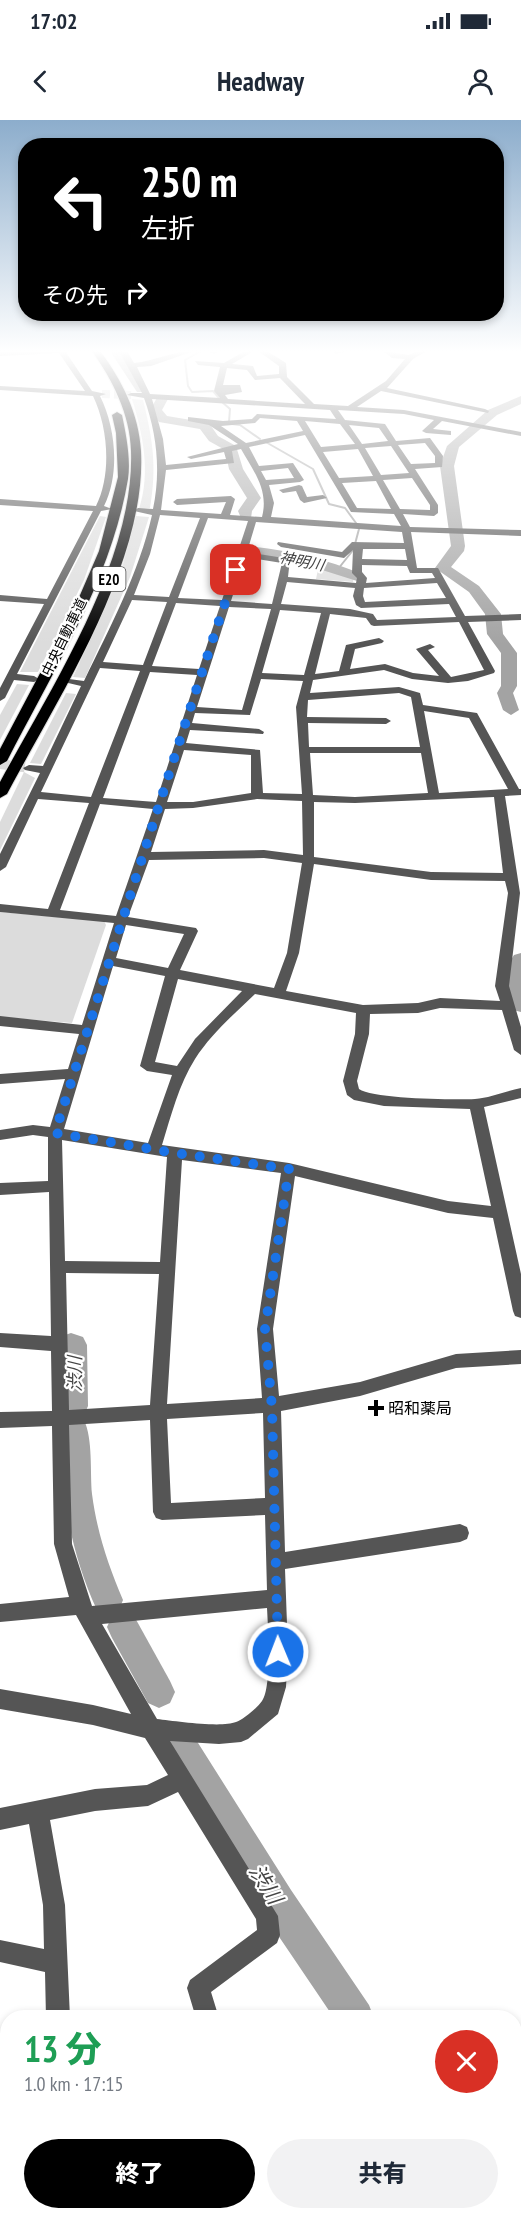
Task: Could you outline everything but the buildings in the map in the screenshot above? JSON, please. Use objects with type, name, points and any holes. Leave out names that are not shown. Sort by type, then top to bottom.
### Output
[{"type":"highway","name":"中央自動車道","points":[[0,761],[80,609],[104,551],[119,498],[122,449]]},
{"type":"highway","name":"中央自動車道","points":[[0,794],[95,610],[118,552],[136,476],[135,449]]},
{"type":"street","points":[[0,698],[50,602],[104,508],[109,476],[110,449]]},
{"type":"street","points":[[0,867],[128,597],[165,488],[158,449]]},
{"type":"street","points":[[190,457],[223,449]]},
{"type":"street","points":[[162,468],[231,461],[227,449]]},
{"type":"street","points":[[246,449],[266,487],[270,503],[266,519]]},
{"type":"street","points":[[328,449],[318,450],[354,510],[434,513],[434,505],[399,449]]},
{"type":"street","points":[[256,676],[309,678],[385,667],[411,676],[448,680],[468,678],[490,671],[435,570],[413,571],[405,529],[362,449]]},
{"type":"street","points":[[338,481],[379,478],[440,465],[439,456],[434,449]]},
{"type":"street","points":[[257,469],[290,465],[300,480],[266,487]]},
{"type":"street","points":[[266,487],[299,488],[301,500],[323,498]]},
{"type":"street","points":[[181,513],[174,495],[227,491]]},
{"type":"street","points":[[177,502],[231,499],[225,516]]},
{"type":"street","points":[[0,502],[104,508]]},
{"type":"street","points":[[138,511],[446,532],[521,533]]},
{"type":"street","points":[[53,912],[98,800],[205,515]]},
{"type":"street","points":[[205,2010],[198,1988],[269,1935],[267,1916],[151,1729],[84,1610],[63,1544],[55,1133],[121,920],[144,856],[253,518]]},
{"type":"street","points":[[281,544],[344,555],[351,545],[409,546]]},
{"type":"street","points":[[360,546],[357,550],[357,573],[362,578],[358,596],[361,605],[453,601]]},
{"type":"street","points":[[191,710],[243,715],[256,676],[276,607],[286,561],[242,554]]},
{"type":"street","points":[[357,562],[412,563]]},
{"type":"street","points":[[282,579],[360,586],[442,580]]},
{"type":"street","points":[[128,597],[326,610],[369,616],[374,623],[521,617]]},
{"type":"street","points":[[0,598],[50,602]]},
{"type":"street","points":[[279,992],[293,952],[310,827],[301,707],[326,610]]},
{"type":"street","points":[[344,673],[350,647],[379,641]]},
{"type":"street","points":[[430,647],[421,649],[448,680]]},
{"type":"street","points":[[97,665],[203,672]]},
{"type":"street","points":[[11,677],[34,679]]},
{"type":"street","points":[[69,682],[87,684]]},
{"type":"street","points":[[304,697],[399,690],[416,695],[434,796]]},
{"type":"street","points":[[34,795],[160,806],[193,805],[257,796],[355,800],[518,792],[473,714],[418,707]]},
{"type":"street","points":[[302,720],[386,721]]},
{"type":"street","points":[[186,726],[259,732]]},
{"type":"street","points":[[179,746],[256,752],[257,796]]},
{"type":"street","points":[[303,750],[426,750]]},
{"type":"street","points":[[30,768],[46,770]]},
{"type":"street","points":[[500,793],[514,893],[513,942],[502,986],[521,1050]]},
{"type":"street","points":[[144,856],[264,854],[431,876],[510,877]]},
{"type":"street","points":[[0,908],[121,920],[192,931],[173,972],[147,1066],[182,1072]]},
{"type":"street","points":[[109,961],[363,1010],[418,1008],[440,1003],[508,1006]]},
{"type":"street","points":[[153,1150],[182,1072],[198,1043],[253,988]]},
{"type":"street","points":[[363,1010],[362,1034],[350,1081],[352,1091],[359,1096],[384,1101],[476,1104],[521,1093]]},
{"type":"street","points":[[0,1021],[88,1030]]},
{"type":"street","points":[[0,1079],[74,1073]]},
{"type":"street","points":[[476,1104],[521,1311]]},
{"type":"street","points":[[0,1135],[33,1130],[289,1169],[416,1200],[499,1213]]},
{"type":"street","points":[[175,1153],[158,1412],[162,1512],[275,1506]]},
{"type":"street","points":[[0,1699],[93,1715],[151,1729],[219,1734],[242,1732],[271,1707],[278,1664],[277,1598],[272,1405],[265,1329],[289,1169]]},
{"type":"street","points":[[0,1190],[56,1186]]},
{"type":"street","points":[[57,1267],[167,1268]]},
{"type":"street","points":[[0,1341],[58,1344]]},
{"type":"street","points":[[0,1420],[272,1405],[360,1389],[456,1361],[521,1357]]},
{"type":"street","points":[[276,1562],[460,1533]]},
{"type":"street","points":[[0,1613],[277,1598]]},
{"type":"street","points":[[0,1819],[95,1800],[148,1795],[183,1779]]},
{"type":"street","points":[[38,1813],[54,1905],[57,2010]]},
{"type":"street","points":[[0,1950],[56,1963]]},
{"type":"shaded area","points":[[143,449],[152,449],[153,479],[150,508],[139,509],[145,481]]},
{"type":"shaded area","points":[[100,516],[106,517],[84,580],[38,672],[20,672]]},
{"type":"shaded area","points":[[136,516],[149,517],[130,577],[85,678],[73,677],[120,575]]},
{"type":"shaded area","points":[[319,565],[354,577],[353,582],[316,579]]},
{"type":"shaded area","points":[[17,684],[29,685],[0,740],[0,715]]},
{"type":"shaded area","points":[[66,693],[76,694],[41,764],[30,763]]},
{"type":"shaded area","points":[[24,772],[35,778],[0,850],[0,822]]},
{"type":"shaded area","points":[[0,912],[104,921],[106,925],[72,1023],[0,1017]]},
{"type":"waterway","name":"神明川","points":[[231,449],[236,469],[254,498],[245,511],[246,515]]},
{"type":"waterway","points":[[278,449],[313,469],[329,504],[345,508],[356,523]]},
{"type":"waterway","points":[[452,449],[447,466],[458,546],[457,551],[442,568],[474,589],[493,614],[495,634],[509,653],[509,686],[505,693],[511,710]]},
{"type":"waterway","points":[[355,544],[359,529]]},
{"type":"waterway","points":[[338,569],[354,549]]},
{"type":"waterway","name":"神明川","points":[[246,550],[303,559],[357,577]]},
{"type":"waterway","points":[[521,960],[515,987],[521,1005]]},
{"type":"waterway","name":"渋川","points":[[71,1344],[74,1345],[74,1406]]},
{"type":"waterway","name":"渋川","points":[[74,1429],[81,1517],[92,1561],[108,1600]]},
{"type":"waterway","name":"渋川","points":[[123,1627],[159,1692]]},
{"type":"waterway","name":"渋川","points":[[181,1747],[278,1903],[351,2010]]},
{"type":"tunnel","points":[[0,764],[29,768]]},
{"type":"place","name":"昭和薬局","points":[[376,1408]]},
{"type":"route","points":[[236,570],[144,856],[121,920],[55,1133],[289,1169],[265,1329],[272,1408],[278,1652]]}]
